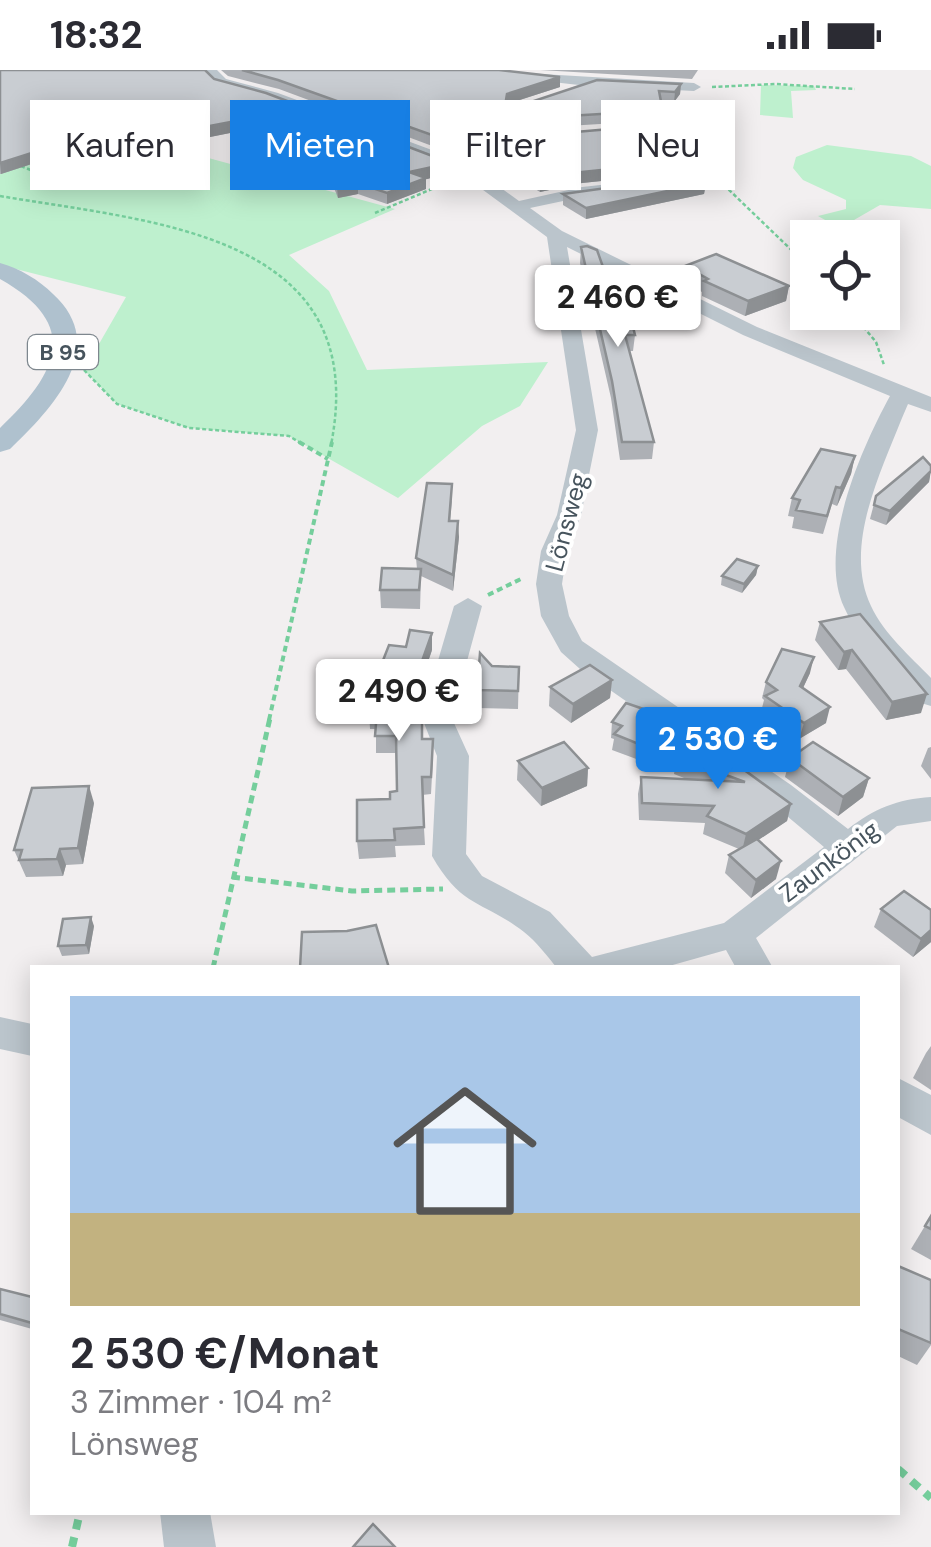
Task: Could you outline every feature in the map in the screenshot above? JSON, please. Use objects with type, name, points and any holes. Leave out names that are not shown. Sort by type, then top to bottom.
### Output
[{"type":"main road","name":"B 95","points":[[0,270],[48,297],[61,315],[66,337],[61,371],[44,401],[0,444]]},
{"type":"street","points":[[209,70],[221,82],[273,96],[430,155]]},
{"type":"street","points":[[482,70],[598,82],[694,86]]},
{"type":"street","points":[[555,98],[598,82]]},
{"type":"street","points":[[495,190],[556,236],[750,331],[931,405]]},
{"type":"street","points":[[518,206],[601,190]]},
{"type":"street","name":"Lönsweg","points":[[556,236],[587,430],[568,515],[552,563],[549,584],[555,616],[571,646],[741,770],[780,792],[845,847]]},
{"type":"street","points":[[898,393],[854,508],[845,552],[852,588],[868,626],[931,696]]},
{"type":"street","points":[[468,606],[440,704],[439,722],[453,756],[449,856],[470,885],[537,922],[577,965]]},
{"type":"street","name":"Zaunkönig","points":[[735,934],[886,818],[910,810],[931,809]]},
{"type":"street","points":[[616,965],[735,934],[753,965]]},
{"type":"street","points":[[0,1033],[30,1040]]},
{"type":"street","points":[[900,1097],[931,1118]]},
{"type":"street","points":[[185,1515],[190,1547]]},
{"type":"path","points":[[694,86],[775,84],[855,89]]},
{"type":"path","points":[[13,162],[30,169]]},
{"type":"path","points":[[375,213],[430,190]]},
{"type":"path","points":[[0,196],[167,226],[225,243],[267,264],[297,290],[325,328],[336,365],[338,407],[328,459],[214,965]]},
{"type":"path","points":[[866,330],[876,342],[898,393]]},
{"type":"path","points":[[61,371],[84,370],[118,404],[189,428],[289,436],[328,459]]},
{"type":"path","points":[[468,606],[552,563]]},
{"type":"path","points":[[232,877],[352,891],[418,892],[470,885]]},
{"type":"path","points":[[900,1470],[931,1498]]},
{"type":"path","points":[[72,1547],[79,1515]]},
{"type":"green space","points":[[202,70],[267,100],[230,100],[230,121],[210,126],[210,100],[30,100],[30,190],[210,190],[210,158],[230,164],[230,190],[326,190],[395,209],[289,255],[329,291],[367,370],[548,362],[520,406],[482,426],[398,498],[289,436],[189,428],[117,404],[84,370],[126,297],[0,265],[0,73]]},
{"type":"green space","points":[[761,85],[814,86],[816,90],[791,91],[793,118],[760,115]]},
{"type":"green space","points":[[827,145],[911,156],[931,166],[931,209],[880,205],[854,220],[825,220],[818,216],[846,209],[846,200],[803,180],[793,168],[796,157]]},
{"type":"building","points":[[0,70],[205,70],[214,79],[284,100],[230,100],[230,122],[210,126],[210,100],[30,100],[30,153],[0,163]]},
{"type":"building","points":[[242,70],[499,70],[560,77],[507,94],[506,100],[430,100],[430,134],[410,127],[410,100],[334,100]]},
{"type":"building","points":[[597,80],[681,84],[675,92],[659,91],[661,100],[601,100],[601,114],[581,115],[581,100],[537,100]]},
{"type":"building","points":[[601,130],[601,170],[581,172],[581,132]]},
{"type":"building","points":[[410,147],[430,155],[430,168],[410,172]]},
{"type":"building","points":[[410,172],[426,178],[410,184]]},
{"type":"building","points":[[601,189],[672,190],[586,208],[563,194]]},
{"type":"building","points":[[581,247],[597,250],[609,284],[622,283],[635,335],[625,335],[654,442],[622,442]]},
{"type":"building","points":[[716,254],[789,286],[748,301],[704,281],[708,279],[685,266]]},
{"type":"building","points":[[821,449],[855,456],[841,488],[836,487],[827,516],[796,510],[800,500],[792,498]]},
{"type":"building","points":[[923,457],[931,471],[890,511],[874,505],[876,496]]},
{"type":"building","points":[[427,483],[452,484],[449,521],[458,521],[453,575],[416,558]]},
{"type":"building","points":[[737,559],[758,566],[744,584],[722,576]]},
{"type":"building","points":[[382,568],[421,569],[419,590],[380,590]]},
{"type":"building","points":[[860,614],[927,694],[892,702],[852,650],[844,652],[820,622]]},
{"type":"building","points":[[410,630],[432,633],[404,712],[422,711],[422,739],[433,739],[431,777],[422,777],[424,827],[394,829],[395,840],[357,841],[357,800],[390,799],[390,792],[397,791],[396,736],[375,736],[377,712],[369,711],[371,691],[389,645],[406,647]]},
{"type":"building","points":[[782,649],[814,657],[800,686],[830,707],[804,723],[765,696],[777,690],[766,682]]},
{"type":"building","points":[[480,653],[492,666],[519,667],[518,691],[478,690],[478,681],[462,675],[465,666],[479,666]]},
{"type":"building","points":[[590,665],[612,680],[573,704],[550,687]]},
{"type":"building","points":[[626,703],[661,715],[641,745],[614,734],[622,726],[612,722]]},
{"type":"building","points":[[703,740],[791,804],[746,834],[707,816],[714,806],[642,803],[641,777],[745,782],[677,757]]},
{"type":"building","points":[[564,742],[588,768],[542,788],[518,761]]},
{"type":"building","points":[[813,742],[869,778],[843,797],[790,758]]},
{"type":"building","points":[[89,786],[78,848],[60,849],[57,859],[19,860],[22,850],[14,850],[32,788]]},
{"type":"building","points":[[757,839],[781,861],[756,880],[729,855]]},
{"type":"building","points":[[904,891],[931,910],[931,930],[921,939],[881,909]]},
{"type":"building","points":[[91,917],[86,945],[58,946],[63,919]]},
{"type":"building","points":[[376,925],[388,965],[300,965],[302,932],[347,931]]},
{"type":"building","points":[[900,1267],[931,1280],[931,1343],[900,1330]]},
{"type":"building","points":[[0,1289],[30,1296],[30,1322],[0,1314]]},
{"type":"building","points":[[373,1524],[395,1547],[353,1547]]}]
